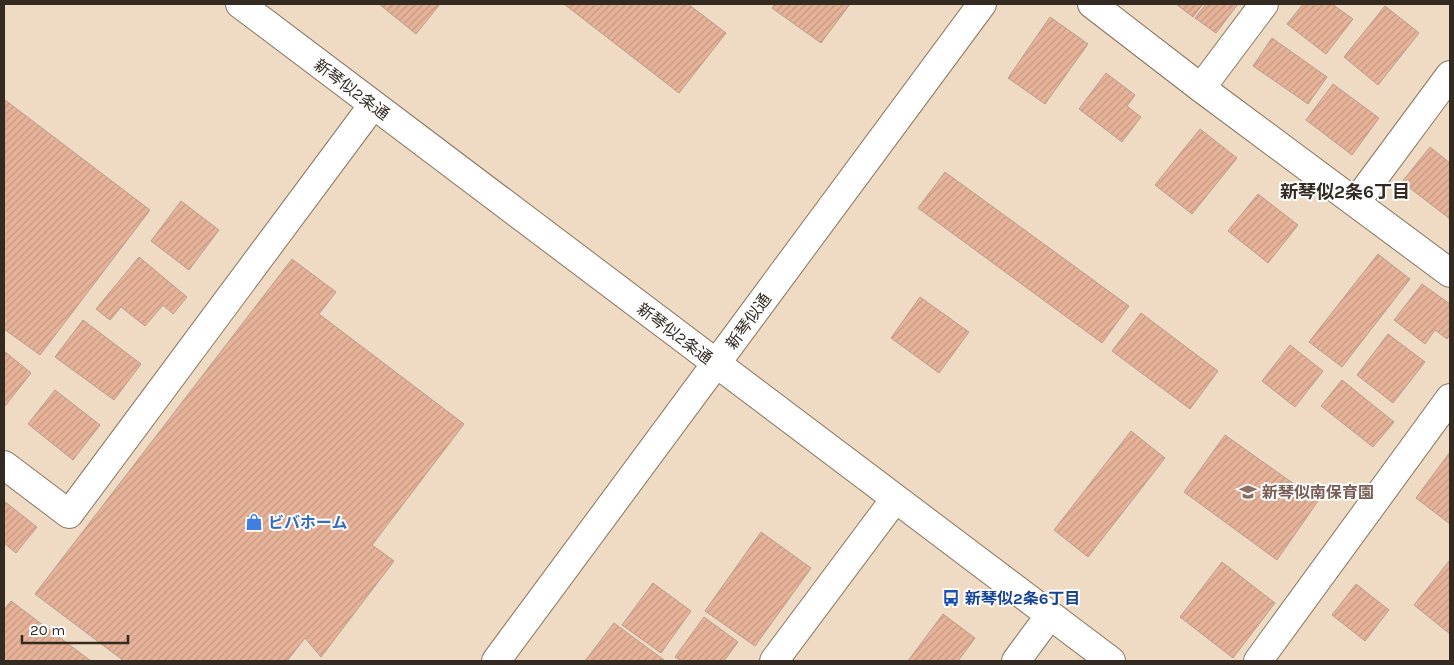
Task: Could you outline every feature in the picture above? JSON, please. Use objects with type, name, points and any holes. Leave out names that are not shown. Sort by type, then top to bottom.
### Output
[{"type":"street","name":"新琴似2条通","points":[[240,4],[1111,661]]},
{"type":"street","name":"新琴似通","points":[[496,661],[982,4]]},
{"type":"street","points":[[1092,4],[1201,88],[1450,273]]},
{"type":"street","points":[[1201,88],[1264,4]]},
{"type":"street","points":[[1356,202],[1450,75]]},
{"type":"street","points":[[4,465],[69,514],[373,105]]},
{"type":"street","points":[[1258,661],[1450,398]]},
{"type":"street","points":[[774,661],[894,499]]},
{"type":"street","points":[[1016,661],[1050,615]]},
{"type":"building","points":[[379,4],[440,4],[416,34]]},
{"type":"building","points":[[564,4],[688,4],[726,33],[679,93]]},
{"type":"building","points":[[775,4],[850,4],[821,43],[772,8]]},
{"type":"building","points":[[1176,4],[1203,4],[1193,17]]},
{"type":"building","points":[[1206,4],[1238,4],[1216,33],[1195,18]]},
{"type":"building","points":[[1303,4],[1332,4],[1353,19],[1326,54],[1287,24]]},
{"type":"building","points":[[1385,6],[1419,33],[1378,85],[1344,57]]},
{"type":"building","points":[[1050,17],[1088,44],[1045,104],[1008,78]]},
{"type":"building","points":[[1272,38],[1327,77],[1308,104],[1253,66]]},
{"type":"building","points":[[1106,73],[1135,95],[1127,106],[1141,117],[1122,142],[1079,109]]},
{"type":"building","points":[[1333,84],[1379,118],[1352,155],[1306,120]]},
{"type":"building","points":[[5,100],[150,210],[40,355],[4,329]]},
{"type":"building","points":[[1200,129],[1237,158],[1192,214],[1155,185]]},
{"type":"building","points":[[1430,147],[1450,163],[1450,219],[1402,182]]},
{"type":"building","points":[[945,172],[1129,306],[1102,343],[918,208]]},
{"type":"building","points":[[1258,194],[1298,225],[1268,263],[1228,231]]},
{"type":"building","points":[[181,201],[219,230],[189,270],[151,241]]},
{"type":"building","points":[[1378,254],[1410,279],[1342,367],[1309,342]]},
{"type":"building","points":[[139,257],[187,297],[173,314],[163,305],[145,326],[121,307],[110,320],[96,309]]},
{"type":"building","points":[[292,259],[336,292],[319,314],[464,424],[372,545],[394,561],[321,657],[305,638],[287,661],[124,661],[35,594]]},
{"type":"building","points":[[1422,284],[1450,304],[1450,334],[1447,339],[1435,330],[1425,344],[1394,320]]},
{"type":"building","points":[[920,297],[969,332],[939,373],[891,338]]},
{"type":"building","points":[[1141,313],[1218,371],[1190,409],[1112,351]]},
{"type":"building","points":[[83,320],[141,364],[114,400],[55,357]]},
{"type":"building","points":[[1388,334],[1425,362],[1393,403],[1357,375]]},
{"type":"building","points":[[1290,345],[1323,371],[1295,407],[1262,381]]},
{"type":"building","points":[[4,351],[31,373],[5,406],[4,406]]},
{"type":"building","points":[[1342,380],[1394,422],[1373,447],[1321,406]]},
{"type":"building","points":[[55,390],[100,425],[73,460],[28,424]]},
{"type":"building","points":[[1131,431],[1165,458],[1088,557],[1054,530]]},
{"type":"building","points":[[1225,435],[1318,501],[1277,560],[1184,492]]},
{"type":"building","points":[[1450,452],[1450,524],[1416,498]]},
{"type":"building","points":[[4,501],[37,527],[16,553],[4,543]]},
{"type":"building","points":[[761,532],[811,568],[755,646],[705,611]]},
{"type":"building","points":[[1450,560],[1450,634],[1414,605]]},
{"type":"building","points":[[1222,562],[1275,603],[1233,658],[1180,617]]},
{"type":"building","points":[[653,583],[691,611],[661,653],[622,625]]},
{"type":"building","points":[[1356,584],[1389,610],[1365,641],[1332,615]]},
{"type":"building","points":[[11,601],[91,661],[4,661],[4,610]]},
{"type":"building","points":[[943,614],[975,638],[958,661],[908,661]]},
{"type":"building","points":[[704,617],[738,642],[724,661],[682,661],[675,657]]},
{"type":"building","points":[[614,623],[664,660],[585,661]]},
{"type":"place","name":"新琴似南保育園","points":[[1248,492]]},
{"type":"place","name":"ビバホーム","points":[[254,522]]},
{"type":"place","name":"新琴似2条6丁目","points":[[951,598]]},
{"type":"district","name":"新琴似2条6丁目","points":[[1345,192]]}]
